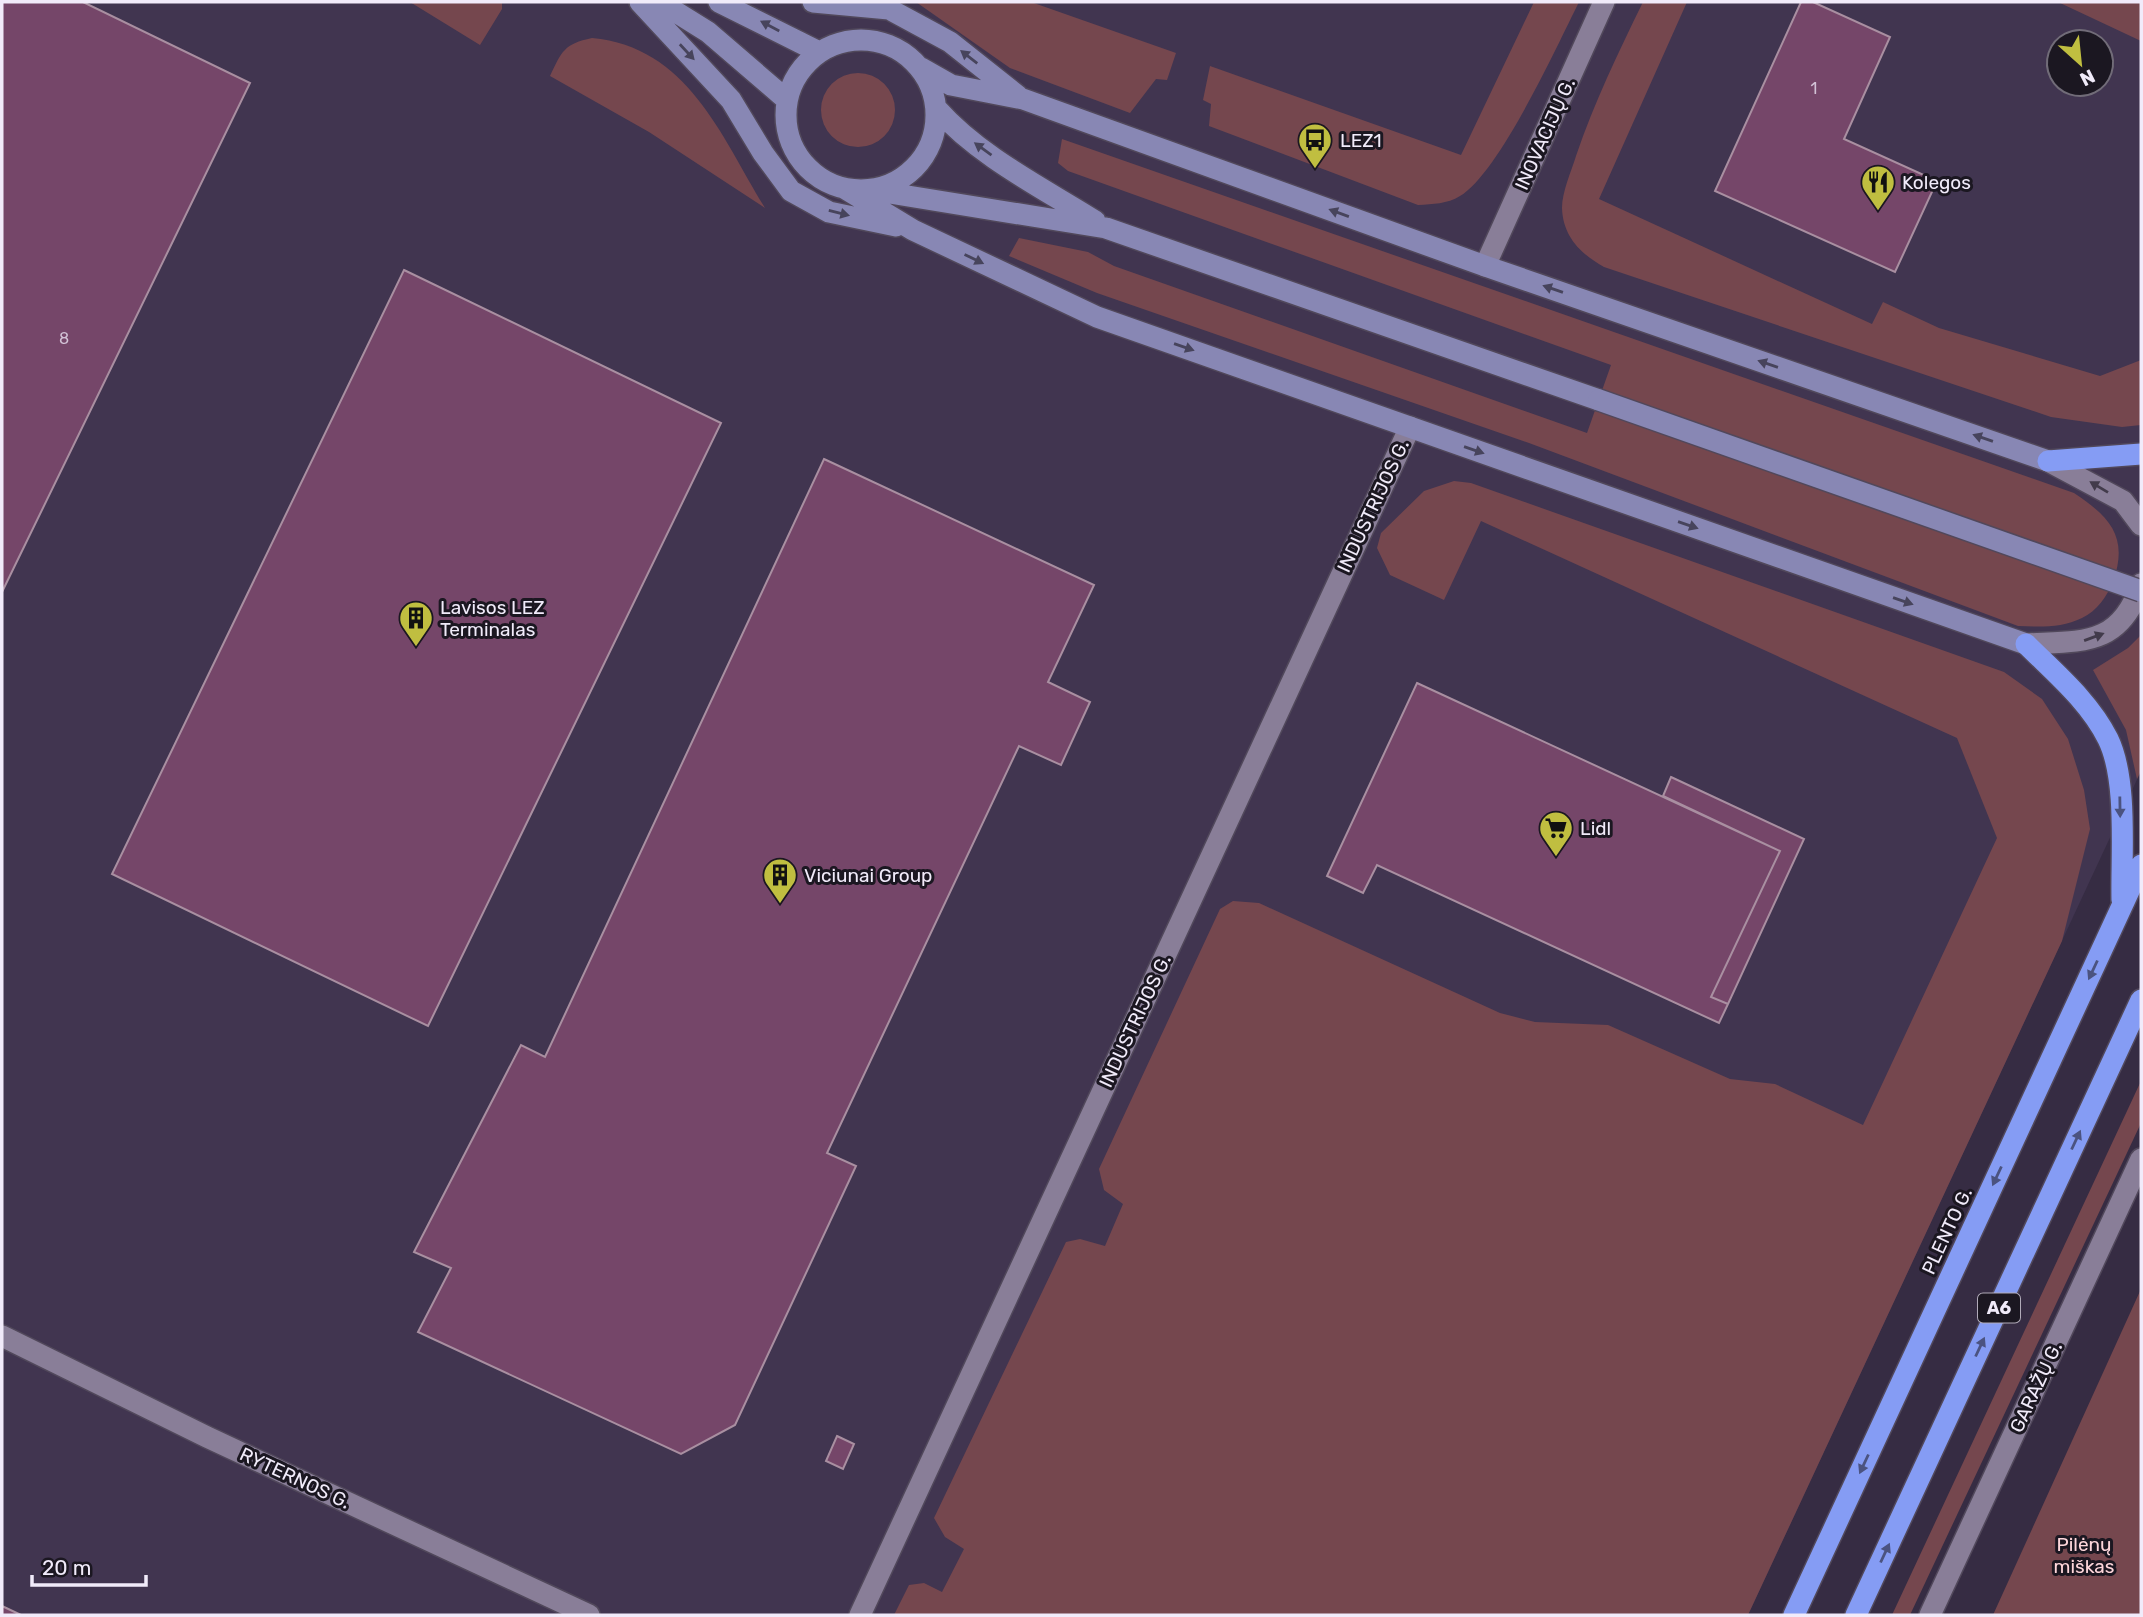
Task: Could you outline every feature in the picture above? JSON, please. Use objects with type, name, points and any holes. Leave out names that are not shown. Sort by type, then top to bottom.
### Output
[{"type":"highway","points":[[2048,461],[2141,454]]},
{"type":"highway","points":[[2026,644],[2083,701],[2109,740],[2119,784],[2122,908]]},
{"type":"highway","name":"PLENTO G.","points":[[1794,1615],[2141,865]]},
{"type":"highway","name":"A6","points":[[1856,1615],[2141,1000]]},
{"type":"main road","points":[[640,2],[731,100],[763,153],[791,191],[829,212],[913,230]]},
{"type":"main road","points":[[660,2],[708,32],[787,100]]},
{"type":"main road","points":[[719,2],[819,52]]},
{"type":"main road","points":[[813,2],[889,9],[950,41],[1023,99]]},
{"type":"main road","points":[[2026,644],[1097,317],[913,230],[844,188],[818,177],[798,156],[787,129],[787,100],[798,72],[819,52],[845,41],[874,40],[900,50],[921,68],[951,85],[1023,99],[1485,266],[2048,461]]},
{"type":"main road","points":[[871,190],[898,181],[920,162],[933,137],[937,109],[932,87],[921,68]]},
{"type":"main road","points":[[937,109],[956,129],[989,155],[1106,228]]},
{"type":"main road","points":[[844,188],[1106,228],[2141,590]]},
{"type":"street","name":"INOVACIJŲ G.","points":[[1485,266],[1604,2]]},
{"type":"street","name":"INDUSTRIJOS G.","points":[[860,1615],[1410,427]]},
{"type":"street","points":[[2048,461],[2123,501],[2141,525]]},
{"type":"street","points":[[2026,644],[2092,641],[2112,629],[2136,601],[2141,584]]},
{"type":"street","name":"GARAŽŲ G.","points":[[1930,1615],[2141,1159]]},
{"type":"street","name":"RYTERNOS G.","points":[[2,1336],[207,1437],[589,1615]]},
{"type":"shaded area","points":[[2,2],[2141,2],[2141,771],[1748,1615],[2,1615]]},
{"type":"green space","points":[[410,2],[502,2],[502,9],[480,45]]},
{"type":"green space","points":[[916,2],[1031,2],[1176,53],[1167,80],[1156,79],[1130,113],[1010,68]]},
{"type":"green space","points":[[1534,2],[1579,2],[1509,136],[1475,183],[1450,201],[1418,205],[1209,126],[1211,104],[1203,100],[1210,66],[1461,155]]},
{"type":"green space","points":[[1643,2],[1687,2],[1599,199],[1872,324],[1883,302],[1939,328],[2100,376],[2141,360],[2141,425],[2122,427],[2051,417],[1604,267],[1588,256],[1575,244],[1566,228],[1562,208],[1563,195],[1591,117]]},
{"type":"green space","points":[[2058,2],[2141,2],[2141,41]]},
{"type":"green space","points":[[592,38],[625,45],[653,58],[677,77],[698,99],[716,125],[765,208],[649,132],[550,76],[565,50],[575,43]]},
{"type":"green space","points":[[851,73],[865,73],[879,79],[889,89],[895,110],[893,124],[879,141],[865,147],[851,147],[837,141],[827,131],[821,117],[821,103],[827,89],[837,79]]},
{"type":"green space","points":[[1062,139],[2074,493],[2098,511],[2113,530],[2119,552],[2113,582],[2101,603],[2082,618],[2043,627],[2018,626],[1529,443],[1097,293],[1009,256],[1019,238],[1088,252],[1114,266],[1587,433],[1611,365],[1068,171],[1058,163]]},
{"type":"green space","points":[[1454,481],[1471,483],[2004,672],[2042,699],[2068,739],[2084,790],[2090,829],[2062,941],[1748,1615],[894,1615],[909,1585],[924,1583],[942,1592],[964,1549],[945,1537],[934,1518],[1066,1242],[1080,1239],[1105,1246],[1123,1204],[1104,1190],[1099,1169],[1220,909],[1233,901],[1259,903],[1500,1013],[1535,1022],[1608,1025],[1730,1079],[1775,1084],[1863,1125],[1997,838],[1957,738],[1481,521],[1444,600],[1390,575],[1377,548],[1381,533],[1424,491]]},
{"type":"green space","points":[[2141,635],[2141,771],[2137,779],[2126,730],[2093,670],[2128,648]]},
{"type":"green space","points":[[2141,1081],[2141,1123],[1910,1615],[1892,1615]]},
{"type":"green space","name":"Pilėnų miškas","points":[[2141,1289],[2141,1615],[1993,1615]]},
{"type":"building","points":[[2,2],[83,2],[250,83],[2,592]]},
{"type":"building","points":[[1801,2],[1813,2],[1890,37],[1844,139],[1937,181],[1895,272],[1715,191]]},
{"type":"building","name":"Lavisos LEZ Terminalas","points":[[404,270],[721,423],[428,1026],[112,874]]},
{"type":"building","name":"Viciunai Group","points":[[824,459],[1094,585],[1048,682],[1090,702],[1061,765],[1019,746],[827,1153],[856,1166],[735,1425],[681,1454],[418,1332],[451,1268],[414,1252],[521,1045],[545,1057]]},
{"type":"building","name":"Lidl","points":[[1417,683],[1780,851],[1711,997],[1728,1004],[1719,1023],[1377,865],[1363,893],[1327,876]]},
{"type":"building","points":[[1671,777],[1804,839],[1728,1004],[1711,997],[1780,851],[1663,796]]},
{"type":"building","points":[[837,1436],[854,1444],[843,1469],[826,1461]]},
{"type":"building","points":[[2,1606],[21,1615],[2,1615]]},
{"type":"place","name":"LEZ1","points":[[1315,170]]},
{"type":"place","name":"Kolegos","points":[[1878,212]]},
{"type":"place","name":"Lavisos LEZ Terminalas","points":[[416,648]]},
{"type":"place","name":"Lidl","points":[[1556,858]]},
{"type":"place","name":"Viciunai Group","points":[[780,905]]}]
